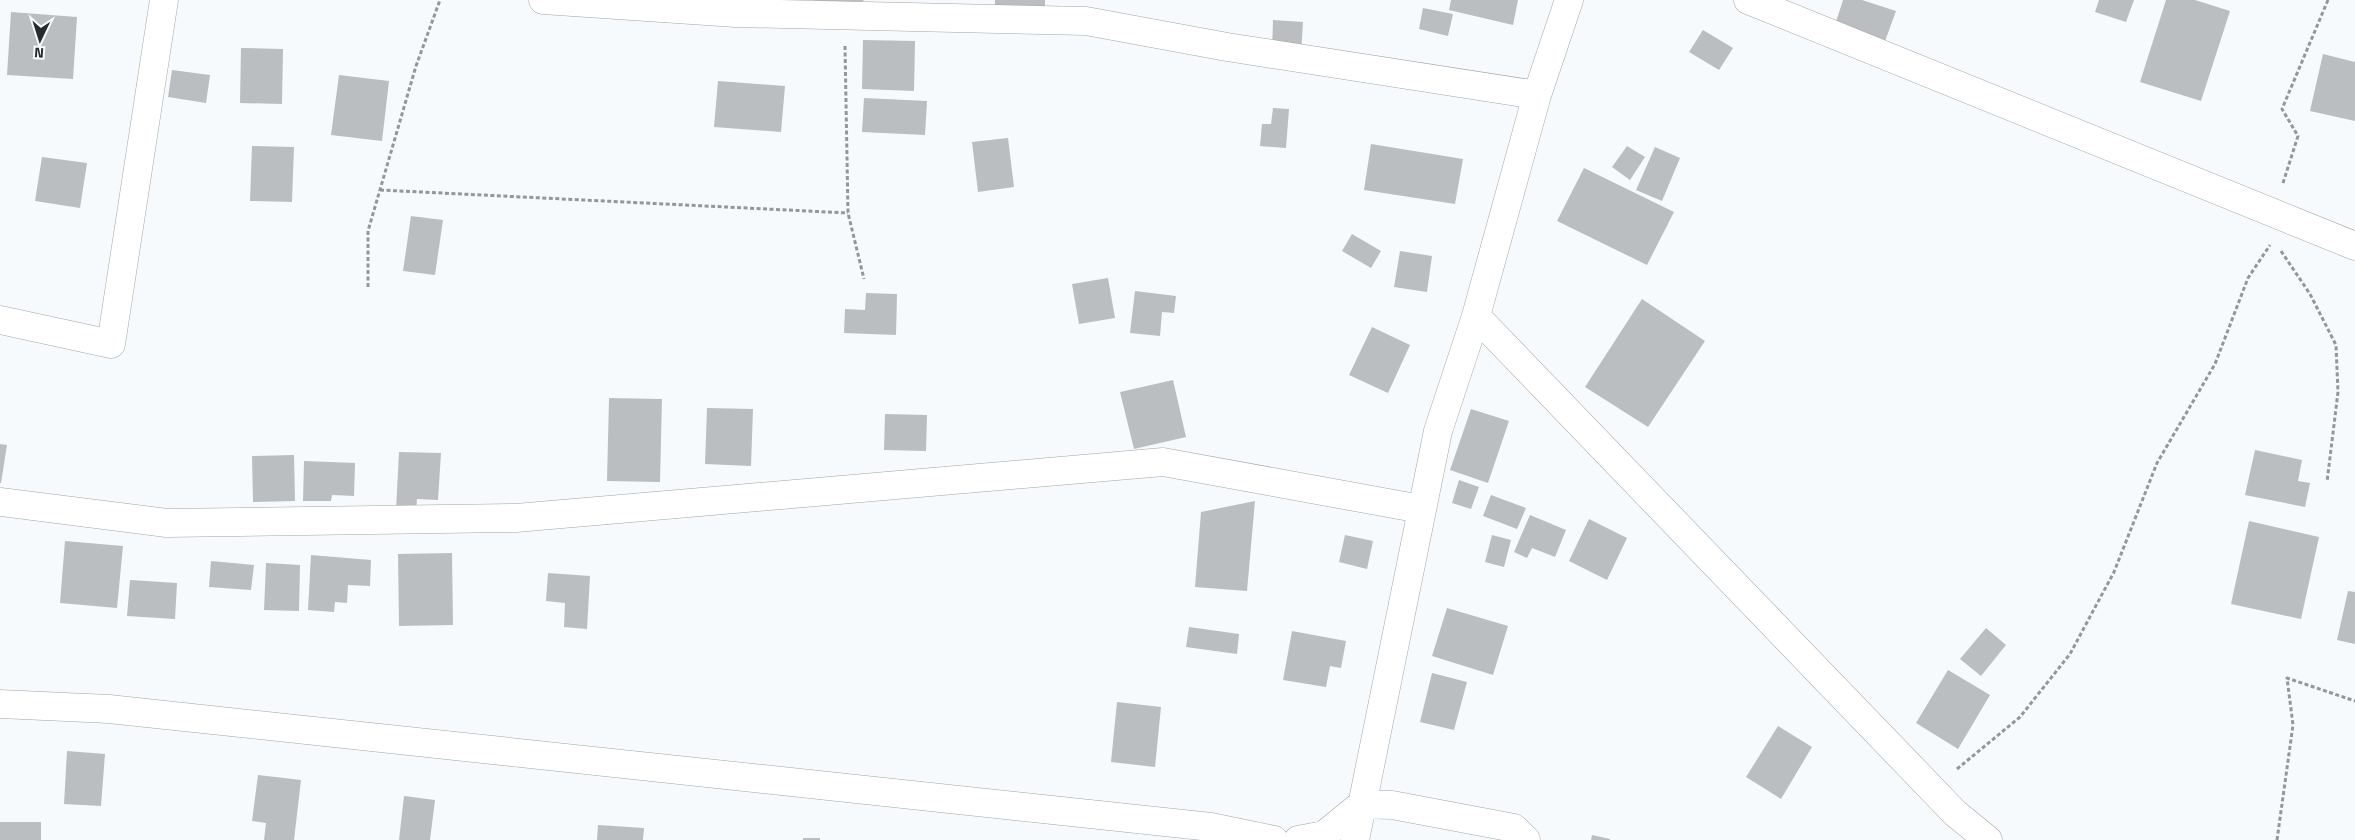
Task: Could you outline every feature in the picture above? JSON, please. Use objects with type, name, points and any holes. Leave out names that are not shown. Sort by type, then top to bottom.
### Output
[{"type":"street","points":[[0,320],[111,344],[164,0]]},
{"type":"street","points":[[543,0],[736,14],[843,16],[922,9],[1086,21],[1388,74],[1537,95]]},
{"type":"street","points":[[1355,840],[1438,431],[1476,316],[1537,95],[1569,0]]},
{"type":"street","points":[[1748,0],[2274,226],[2355,246]]},
{"type":"street","points":[[1476,316],[1955,813],[1988,840]]},
{"type":"street","points":[[0,502],[167,523],[516,518],[1163,462],[1421,509]]},
{"type":"street","points":[[0,704],[119,710],[1210,827],[1274,840]]},
{"type":"street","points":[[1298,840],[1324,835],[1362,804],[1392,805],[1514,828],[1526,840]]},
{"type":"path","points":[[368,287],[368,231],[416,66],[440,0]]},
{"type":"path","points":[[1933,790],[2020,717],[2070,654],[2114,572],[2157,463],[2215,364],[2248,278],[2274,226],[2298,136],[2282,109],[2328,0]]},
{"type":"path","points":[[843,16],[847,104],[848,214],[864,279]]},
{"type":"path","points":[[380,190],[848,214]]},
{"type":"path","points":[[2274,226],[2293,271],[2310,294],[2336,345],[2338,392],[2327,482]]},
{"type":"path","points":[[2277,840],[2293,725],[2287,678],[2355,701]]},
{"type":"building","points":[[814,0],[863,0],[864,1],[816,10]]},
{"type":"building","points":[[995,0],[1045,0],[1045,7],[995,9]]},
{"type":"building","points":[[1451,0],[1518,0],[1513,25],[1449,10]]},
{"type":"building","points":[[1843,0],[1862,0],[1896,11],[1884,44],[1834,28]]},
{"type":"building","points":[[2099,0],[2134,0],[2126,22],[2095,12]]},
{"type":"building","points":[[2166,0],[2195,0],[2230,11],[2201,101],[2140,82]]},
{"type":"building","points":[[1423,8],[1453,14],[1448,36],[1419,29]]},
{"type":"building","points":[[11,12],[77,17],[73,79],[7,75]]},
{"type":"building","points":[[1273,20],[1303,22],[1301,54],[1272,52]]},
{"type":"building","points":[[1703,30],[1733,48],[1719,70],[1689,52]]},
{"type":"building","points":[[863,40],[915,41],[914,91],[862,89]]},
{"type":"building","points":[[241,48],[283,49],[282,104],[240,103]]},
{"type":"building","points":[[2323,54],[2355,62],[2355,121],[2310,111]]},
{"type":"building","points":[[172,70],[210,75],[206,103],[168,97]]},
{"type":"building","points":[[339,75],[389,81],[382,141],[331,135]]},
{"type":"building","points":[[718,81],[785,86],[781,132],[714,127]]},
{"type":"building","points":[[864,98],[927,101],[925,135],[862,132]]},
{"type":"building","points":[[1273,108],[1289,109],[1286,148],[1260,146],[1262,124],[1271,124]]},
{"type":"building","points":[[1008,138],[1014,187],[978,192],[972,142]]},
{"type":"building","points":[[1371,144],[1463,159],[1455,204],[1364,190]]},
{"type":"building","points":[[252,146],[294,147],[292,202],[250,201]]},
{"type":"building","points":[[1627,146],[1645,157],[1630,180],[1612,167]]},
{"type":"building","points":[[1655,147],[1680,158],[1662,201],[1636,190]]},
{"type":"building","points":[[42,157],[87,163],[80,208],[35,201]]},
{"type":"building","points":[[1584,168],[1674,212],[1647,265],[1557,221]]},
{"type":"building","points":[[411,216],[443,220],[435,275],[403,271]]},
{"type":"building","points":[[1352,234],[1381,251],[1371,268],[1342,251]]},
{"type":"building","points":[[1400,251],[1432,256],[1427,292],[1394,287]]},
{"type":"building","points":[[1108,278],[1115,318],[1079,324],[1072,284]]},
{"type":"building","points":[[1135,291],[1176,296],[1174,313],[1162,312],[1160,336],[1130,333]]},
{"type":"building","points":[[866,293],[897,294],[896,335],[844,333],[845,309],[865,310]]},
{"type":"building","points":[[1642,299],[1705,341],[1648,427],[1585,387]]},
{"type":"building","points":[[1372,327],[1410,345],[1388,393],[1349,375]]},
{"type":"building","points":[[1173,380],[1186,437],[1134,449],[1120,392]]},
{"type":"building","points":[[609,398],[662,399],[660,482],[607,481]]},
{"type":"building","points":[[707,408],[753,409],[751,466],[705,464]]},
{"type":"building","points":[[1471,409],[1509,421],[1488,483],[1450,470]]},
{"type":"building","points":[[885,414],[927,415],[926,451],[884,450]]},
{"type":"building","points":[[0,444],[7,445],[1,483],[0,483]]},
{"type":"building","points":[[2255,450],[2302,460],[2298,481],[2310,483],[2305,507],[2245,495]]},
{"type":"building","points":[[399,452],[441,453],[438,500],[417,499],[416,511],[396,510]]},
{"type":"building","points":[[294,455],[295,501],[253,502],[252,456]]},
{"type":"building","points":[[304,461],[355,463],[354,496],[332,495],[331,501],[303,501]]},
{"type":"building","points":[[1459,480],[1479,487],[1471,509],[1452,503]]},
{"type":"building","points":[[1491,495],[1526,508],[1517,529],[1483,516]]},
{"type":"building","points":[[1255,501],[1247,591],[1195,587],[1201,512]]},
{"type":"building","points":[[1530,515],[1566,530],[1555,557],[1532,548],[1527,558],[1514,552]]},
{"type":"building","points":[[1589,519],[1627,538],[1607,580],[1569,561]]},
{"type":"building","points":[[2249,521],[2319,537],[2301,619],[2231,604]]},
{"type":"building","points":[[1345,535],[1373,541],[1367,569],[1339,562]]},
{"type":"building","points":[[1492,535],[1511,540],[1504,567],[1485,562]]},
{"type":"building","points":[[65,541],[123,546],[117,608],[60,603]]},
{"type":"building","points":[[452,553],[453,625],[399,626],[398,554]]},
{"type":"building","points":[[311,555],[371,560],[370,586],[348,585],[347,603],[335,602],[334,612],[308,610]]},
{"type":"building","points":[[211,561],[254,565],[251,590],[209,587]]},
{"type":"building","points":[[266,563],[300,565],[299,611],[264,610]]},
{"type":"building","points":[[548,573],[590,576],[587,629],[564,627],[565,603],[546,601]]},
{"type":"building","points":[[130,580],[177,583],[175,619],[127,616]]},
{"type":"building","points":[[2348,591],[2355,592],[2355,644],[2337,640]]},
{"type":"building","points":[[1447,608],[1508,626],[1493,675],[1432,656]]},
{"type":"building","points":[[1189,627],[1239,634],[1237,654],[1186,647]]},
{"type":"building","points":[[1986,628],[2006,645],[1981,676],[1960,659]]},
{"type":"building","points":[[1292,631],[1346,641],[1341,668],[1330,666],[1326,687],[1283,680]]},
{"type":"building","points":[[1948,670],[1990,695],[1958,749],[1916,723]]},
{"type":"building","points":[[1432,673],[1467,682],[1454,730],[1420,722]]},
{"type":"building","points":[[1117,702],[1161,707],[1155,767],[1111,762]]},
{"type":"building","points":[[1778,726],[1812,747],[1781,799],[1746,777]]},
{"type":"building","points":[[67,751],[105,754],[101,806],[64,804]]},
{"type":"building","points":[[258,775],[301,780],[294,840],[264,840],[266,823],[252,821]]},
{"type":"building","points":[[404,796],[435,800],[430,840],[399,840]]},
{"type":"building","points":[[0,822],[41,822],[41,840],[0,840]]},
{"type":"building","points":[[598,825],[644,828],[643,840],[597,840]]},
{"type":"building","points":[[1592,835],[1610,839],[1610,840],[1591,840]]},
{"type":"building","points":[[803,838],[820,838],[820,840],[803,840]]}]
